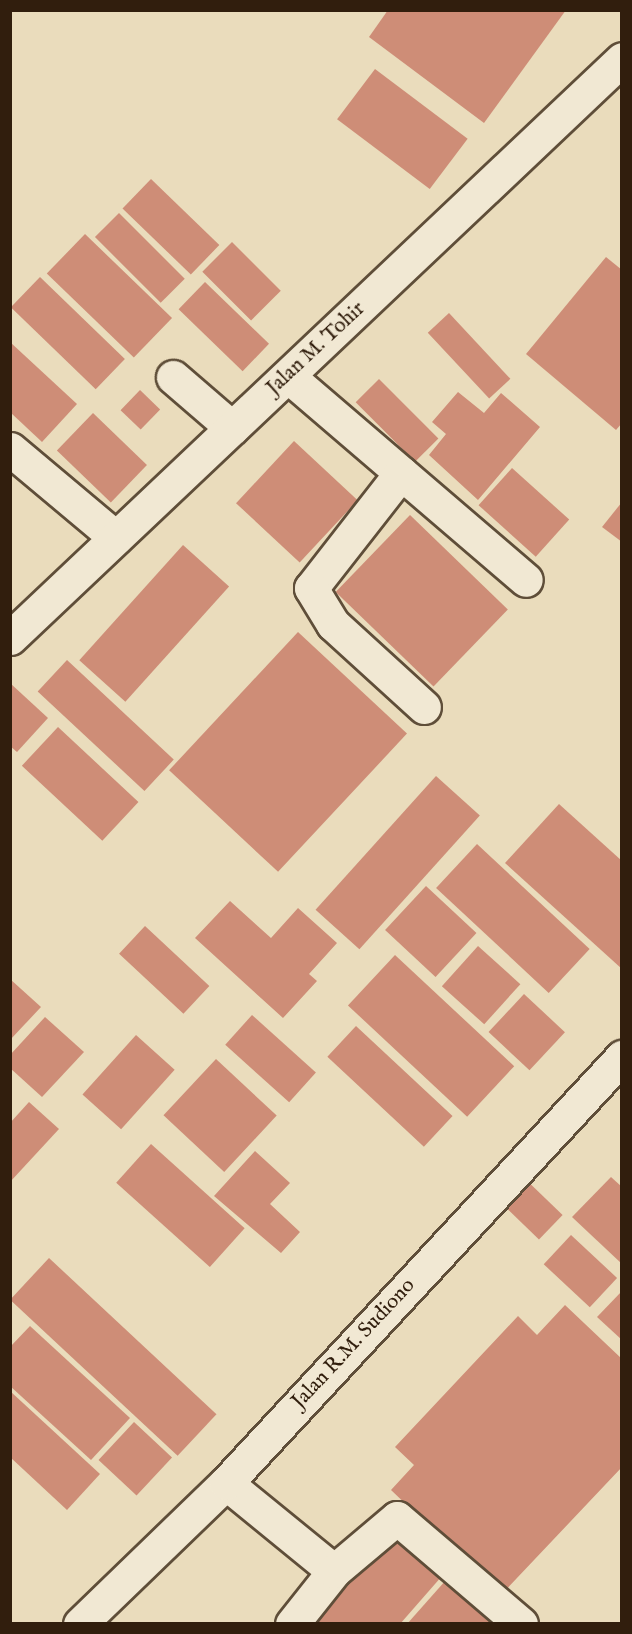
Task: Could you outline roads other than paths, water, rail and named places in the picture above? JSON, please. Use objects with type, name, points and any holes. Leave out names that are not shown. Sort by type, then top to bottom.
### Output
[{"type":"street","name":"Jalan M. Tohir","points":[[10,638],[621,59]]},
{"type":"street","points":[[288,376],[526,580]]},
{"type":"street","points":[[173,377],[232,428]]},
{"type":"street","points":[[10,449],[116,538]]},
{"type":"street","points":[[401,473],[311,588],[333,624],[424,707]]},
{"type":"street","name":"Jalan R.M. Sudiono","points":[[95,1619],[226,1483],[621,1058]]},
{"type":"street","points":[[226,1483],[334,1571]]},
{"type":"street","points":[[292,1623],[334,1571],[397,1518],[521,1623]]}]
